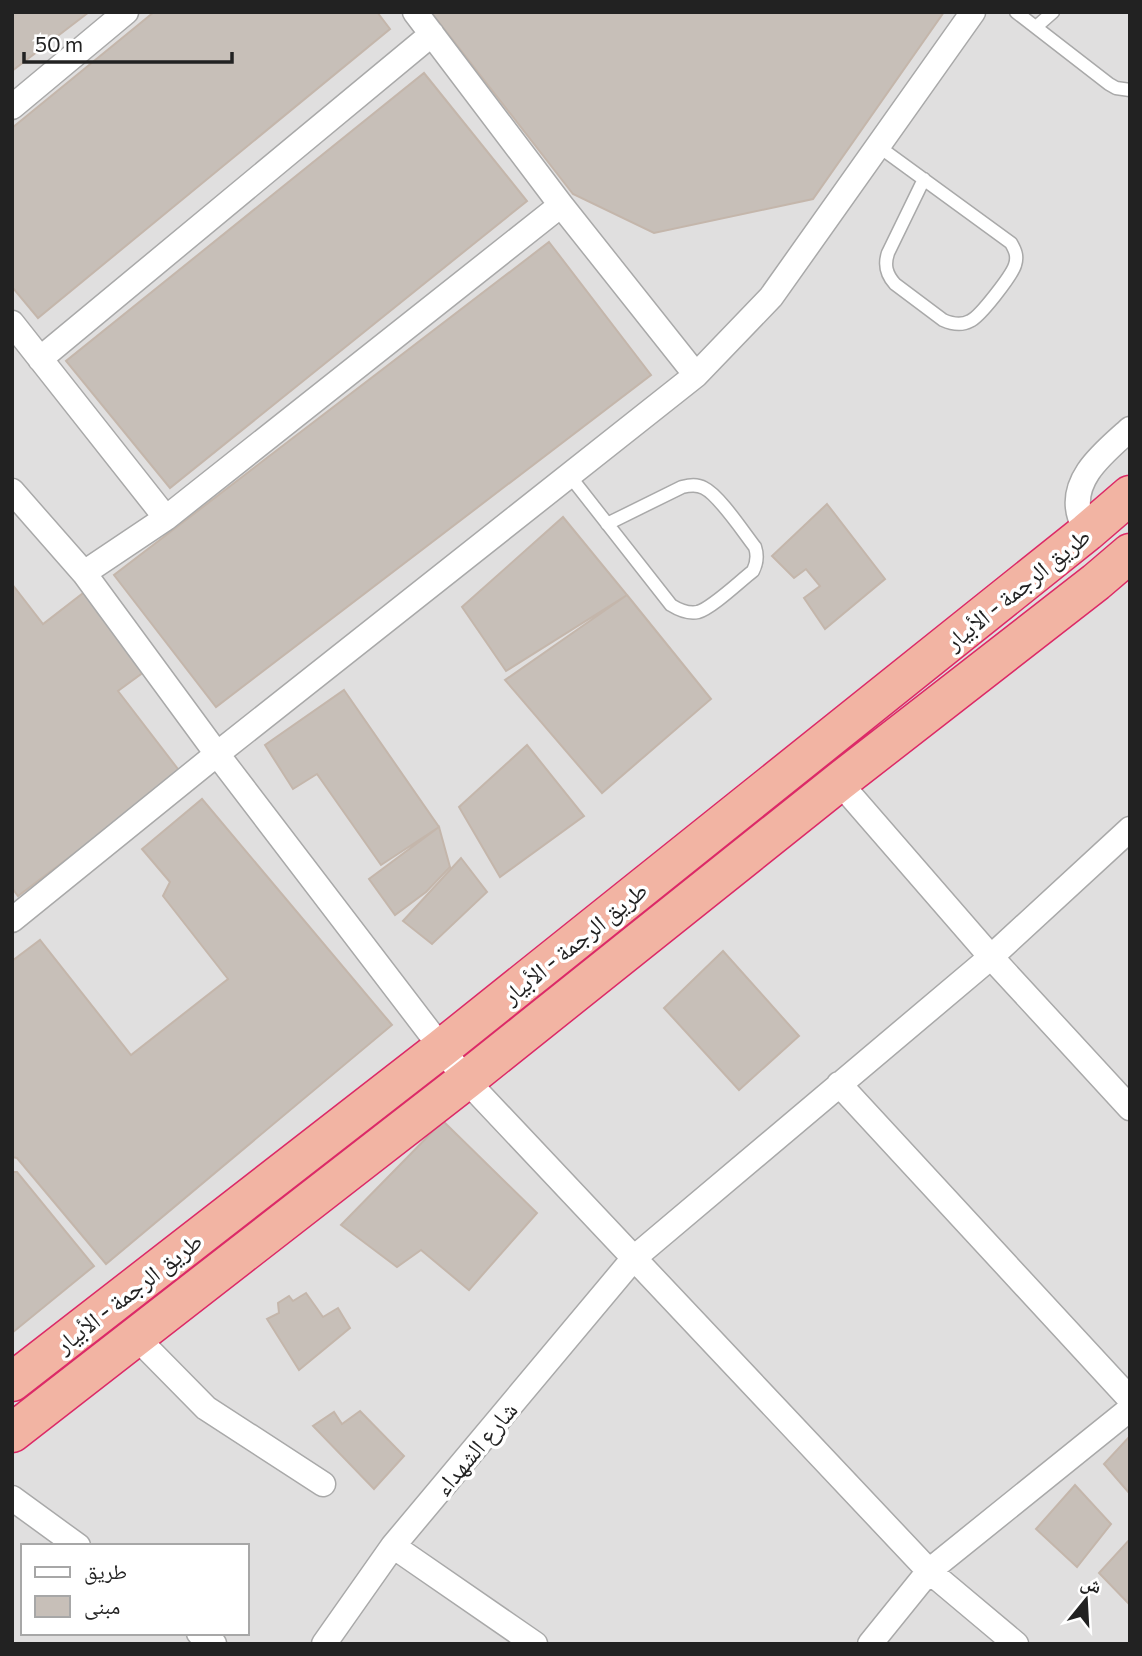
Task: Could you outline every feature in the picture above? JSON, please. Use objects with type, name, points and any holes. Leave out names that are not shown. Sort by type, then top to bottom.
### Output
[{"type":"highway","name":"طريق الرجمة - الأبيار","points":[[12,1382],[442,1048],[1130,495]]},
{"type":"highway","name":"طريق الرجمة - الأبيار","points":[[12,1433],[466,1080],[838,782],[1130,553]]},
{"type":"street","points":[[12,107],[127,12]]},
{"type":"street","points":[[415,12],[561,205],[696,375]]},
{"type":"street","points":[[15,912],[696,375],[771,297],[972,12]]},
{"type":"street","points":[[40,359],[432,34]]},
{"type":"street","points":[[84,573],[166,518],[561,205]]},
{"type":"street","points":[[12,323],[166,518]]},
{"type":"street","points":[[1087,532],[1078,503],[1084,478],[1092,466],[1130,429]]},
{"type":"street","points":[[12,491],[84,573],[217,754],[466,1080],[929,1571],[1016,1644]]},
{"type":"street","points":[[838,782],[991,957],[1130,1108]]},
{"type":"street","name":"شارع الشهداء","points":[[324,1644],[393,1546],[634,1258],[991,957],[1130,829]]},
{"type":"street","points":[[839,1084],[1130,1399]]},
{"type":"street","points":[[136,1337],[206,1408],[323,1484]]},
{"type":"street","points":[[870,1644],[929,1571],[1130,1409]]},
{"type":"street","points":[[12,1498],[75,1544]]},
{"type":"street","points":[[393,1546],[535,1644]]},
{"type":"lane","points":[[1016,12],[1109,84],[1130,90]]},
{"type":"lane","points":[[1036,27],[1053,12]]},
{"type":"lane","points":[[878,146],[924,179],[1011,243],[1015,250],[1017,257],[1011,273],[982,312],[969,322],[961,324],[943,320],[895,284],[886,270],[888,253],[924,179]]},
{"type":"lane","points":[[569,475],[607,524],[671,605],[680,610],[690,613],[706,608],[753,571],[756,565],[755,547],[713,494],[700,486],[682,487],[607,524]]},
{"type":"shaded area","points":[[12,12],[1130,12],[1130,1644],[12,1644]]},
{"type":"building","points":[[12,12],[89,12],[12,71]]},
{"type":"building","points":[[154,12],[377,12],[390,29],[38,318],[12,287],[12,128]]},
{"type":"building","points":[[431,12],[944,12],[813,199],[654,233],[573,194]]},
{"type":"building","points":[[424,73],[527,201],[170,488],[66,361]]},
{"type":"building","points":[[549,242],[651,375],[216,707],[114,575]]},
{"type":"building","points":[[827,504],[885,579],[825,629],[804,598],[820,586],[806,569],[794,578],[772,556]]},
{"type":"building","points":[[563,517],[627,595],[506,671],[462,607]]},
{"type":"building","points":[[12,584],[43,624],[91,587],[152,666],[118,691],[181,773],[18,896],[12,888]]},
{"type":"building","points":[[627,595],[711,699],[602,793],[505,680]]},
{"type":"building","points":[[344,690],[439,827],[381,865],[317,774],[293,789],[265,745]]},
{"type":"building","points":[[527,745],[584,816],[500,877],[459,807]]},
{"type":"building","points":[[202,799],[392,1025],[106,1264],[17,1158],[12,1157],[12,961],[40,940],[131,1055],[228,979],[163,896],[170,882],[142,849]]},
{"type":"building","points":[[439,827],[450,867],[426,892],[395,915],[369,879]]},
{"type":"building","points":[[461,858],[487,892],[432,944],[403,921]]},
{"type":"building","points":[[723,951],[799,1036],[739,1090],[664,1008]]},
{"type":"building","points":[[443,1121],[537,1213],[469,1290],[421,1250],[397,1267],[341,1225]]},
{"type":"building","points":[[12,1172],[17,1172],[94,1266],[12,1333]]},
{"type":"building","points":[[306,1293],[323,1317],[338,1308],[350,1328],[299,1370],[267,1319],[279,1313],[278,1303],[289,1296],[293,1301]]},
{"type":"building","points":[[360,1411],[404,1456],[374,1489],[313,1426],[334,1412],[342,1424]]},
{"type":"building","points":[[1130,1436],[1130,1494],[1104,1464]]},
{"type":"building","points":[[1075,1485],[1111,1524],[1077,1567],[1036,1529]]},
{"type":"building","points":[[1130,1539],[1130,1605],[1099,1573]]}]
